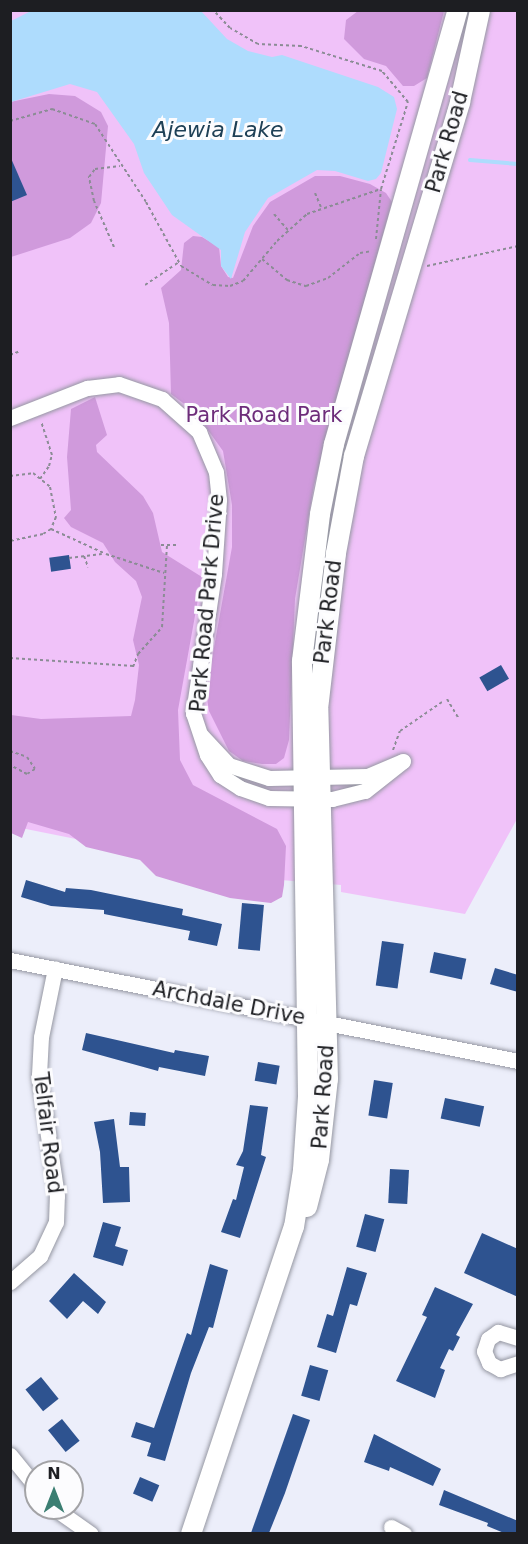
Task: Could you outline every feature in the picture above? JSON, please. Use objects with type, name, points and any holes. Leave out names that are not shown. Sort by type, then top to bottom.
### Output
[{"type":"main road","name":"Park Road","points":[[294,1227],[308,1206],[319,1160],[328,1079],[321,800],[310,777],[302,662],[320,514],[334,444],[458,10]]},
{"type":"main road","name":"Park Road","points":[[191,1533],[294,1227],[307,1132],[301,800],[310,777],[322,658],[344,500],[354,456],[460,102],[480,10]]},
{"type":"street","name":"Park Road Park Drive","points":[[10,418],[81,390],[113,383],[153,393],[187,418],[199,432],[216,472],[219,500],[214,574],[193,706],[201,735],[211,763],[230,783],[261,796],[321,800],[365,791],[403,760],[367,776],[262,777],[235,768],[213,751],[201,735]]},
{"type":"street","name":"Archdale Drive","points":[[10,960],[518,1061]]},
{"type":"street","name":"Telfair Road","points":[[10,1282],[40,1256],[56,1222],[57,1196],[39,1075],[41,1037],[55,968]]},
{"type":"street","points":[[518,1338],[510,1332],[498,1332],[488,1339],[484,1351],[489,1363],[500,1369],[518,1363]]},
{"type":"street","points":[[10,1455],[24,1472]]},
{"type":"street","points":[[72,1520],[92,1533]]},
{"type":"path","points":[[213,10],[230,28],[258,44],[301,45],[378,69],[405,96],[408,102],[381,189],[375,225],[376,239],[381,242]]},
{"type":"path","points":[[10,121],[52,109],[88,121],[97,127],[120,166],[146,202],[179,262],[207,283],[230,286],[243,281],[288,230],[321,207],[381,189]]},
{"type":"path","points":[[114,247],[90,191],[89,177],[95,169],[120,166]]},
{"type":"path","points":[[315,193],[321,207]]},
{"type":"path","points":[[274,214],[288,230]]},
{"type":"path","points":[[420,264],[433,266],[518,246]]},
{"type":"path","points":[[262,260],[287,280],[306,286],[328,278],[360,253],[378,252]]},
{"type":"path","points":[[145,285],[179,262]]},
{"type":"path","points":[[10,355],[18,352]]},
{"type":"path","points":[[40,479],[51,461],[46,434]]},
{"type":"path","points":[[10,476],[33,473],[52,489],[56,517],[51,529],[33,538],[10,541]]},
{"type":"path","points":[[51,529],[105,554],[164,573]]},
{"type":"path","points":[[161,546],[177,545]]},
{"type":"path","points":[[10,658],[133,667],[138,654],[161,631],[167,546]]},
{"type":"path","points":[[69,558],[105,554]]},
{"type":"path","points":[[84,556],[88,567]]},
{"type":"path","points":[[447,699],[459,719]]},
{"type":"path","points":[[390,755],[396,734],[442,702]]},
{"type":"path","points":[[10,751],[27,757],[34,769],[27,774],[10,765]]},
{"type":"green space","name":"Park Road Park","points":[[10,11],[517,11],[517,819],[465,914],[341,892],[341,885],[281,880],[11,826]]},
{"type":"green space","points":[[358,11],[444,11],[427,78],[414,86],[403,86],[386,66],[364,59],[344,39],[346,20]]},
{"type":"green space","points":[[49,94],[75,96],[101,112],[108,126],[101,203],[91,223],[70,238],[11,257],[10,102]]},
{"type":"green space","points":[[315,176],[340,176],[370,184],[386,193],[392,202],[314,485],[295,599],[289,740],[284,758],[276,764],[262,764],[243,761],[229,751],[209,711],[206,692],[232,547],[232,505],[223,451],[195,412],[171,394],[169,323],[161,288],[181,270],[184,243],[193,236],[202,237],[219,247],[221,266],[228,277],[233,278],[253,226],[270,202]]},
{"type":"green space","points":[[95,397],[107,435],[96,445],[97,452],[143,496],[153,513],[162,552],[202,577],[178,710],[180,760],[193,785],[277,829],[286,846],[284,885],[282,897],[271,903],[230,898],[156,876],[140,860],[86,847],[69,834],[28,822],[22,838],[11,833],[11,715],[41,719],[131,716],[135,700],[139,665],[133,640],[142,597],[136,581],[115,562],[103,543],[71,527],[64,518],[71,510],[67,457],[71,409]]},
{"type":"water","name":"Ajewia Lake","points":[[31,11],[201,11],[227,39],[248,51],[272,57],[282,55],[378,87],[394,97],[397,109],[381,173],[376,179],[368,181],[335,171],[317,170],[268,198],[245,232],[231,279],[221,266],[221,250],[172,215],[144,173],[134,144],[97,92],[70,84],[11,102],[11,21]]},
{"type":"building","points":[[10,156],[27,195],[10,202]]},
{"type":"building","points":[[69,555],[71,569],[51,572],[49,558]]},
{"type":"building","points":[[501,665],[509,679],[487,691],[479,678]]},
{"type":"building","points":[[26,880],[65,892],[66,888],[91,890],[183,909],[182,915],[222,924],[217,946],[188,940],[190,931],[104,914],[104,910],[51,906],[21,897]]},
{"type":"building","points":[[242,903],[264,905],[260,951],[238,949]]},
{"type":"building","points":[[382,941],[404,944],[398,989],[376,986]]},
{"type":"building","points":[[434,952],[466,959],[462,979],[430,973]]},
{"type":"building","points":[[495,968],[518,975],[518,992],[490,984]]},
{"type":"building","points":[[86,1033],[174,1053],[175,1050],[209,1056],[205,1076],[159,1067],[158,1071],[82,1050]]},
{"type":"building","points":[[258,1062],[280,1066],[276,1085],[255,1081]]},
{"type":"building","points":[[374,1080],[393,1083],[387,1119],[368,1116]]},
{"type":"building","points":[[445,1098],[484,1106],[480,1127],[441,1119]]},
{"type":"building","points":[[250,1105],[268,1107],[261,1155],[266,1157],[240,1238],[221,1232],[233,1199],[236,1200],[244,1167],[236,1165],[243,1151]]},
{"type":"building","points":[[130,1112],[146,1113],[145,1126],[129,1125]]},
{"type":"building","points":[[114,1119],[120,1167],[129,1167],[130,1202],[103,1203],[100,1152],[94,1122]]},
{"type":"building","points":[[390,1169],[409,1170],[407,1204],[388,1203]]},
{"type":"building","points":[[365,1214],[384,1219],[376,1252],[356,1247]]},
{"type":"building","points":[[103,1222],[121,1227],[115,1246],[128,1250],[123,1266],[93,1257]]},
{"type":"building","points":[[482,1233],[518,1249],[518,1297],[464,1273]]},
{"type":"building","points":[[210,1264],[228,1270],[213,1328],[209,1327],[191,1373],[165,1461],[147,1456],[151,1443],[131,1437],[136,1422],[154,1428],[187,1333],[191,1335]]},
{"type":"building","points":[[347,1267],[367,1273],[357,1306],[350,1304],[336,1353],[317,1347],[327,1314],[333,1316]]},
{"type":"building","points":[[74,1273],[106,1302],[98,1314],[83,1301],[67,1319],[49,1301]]},
{"type":"building","points":[[435,1287],[473,1304],[456,1335],[460,1337],[453,1351],[449,1349],[440,1368],[445,1370],[435,1398],[396,1381],[427,1317],[422,1315]]},
{"type":"building","points":[[310,1365],[328,1370],[319,1401],[301,1396]]},
{"type":"building","points":[[41,1377],[59,1399],[43,1411],[25,1390]]},
{"type":"building","points":[[293,1414],[310,1420],[285,1493],[269,1533],[251,1533]]},
{"type":"building","points":[[62,1419],[80,1441],[66,1452],[48,1430]]},
{"type":"building","points":[[374,1434],[441,1469],[433,1486],[390,1467],[389,1471],[364,1462]]},
{"type":"building","points":[[140,1477],[159,1485],[152,1502],[133,1494]]},
{"type":"building","points":[[444,1490],[518,1521],[518,1533],[504,1533],[487,1526],[488,1523],[439,1505]]},
{"type":"waterway","points":[[470,160],[518,164]]}]
